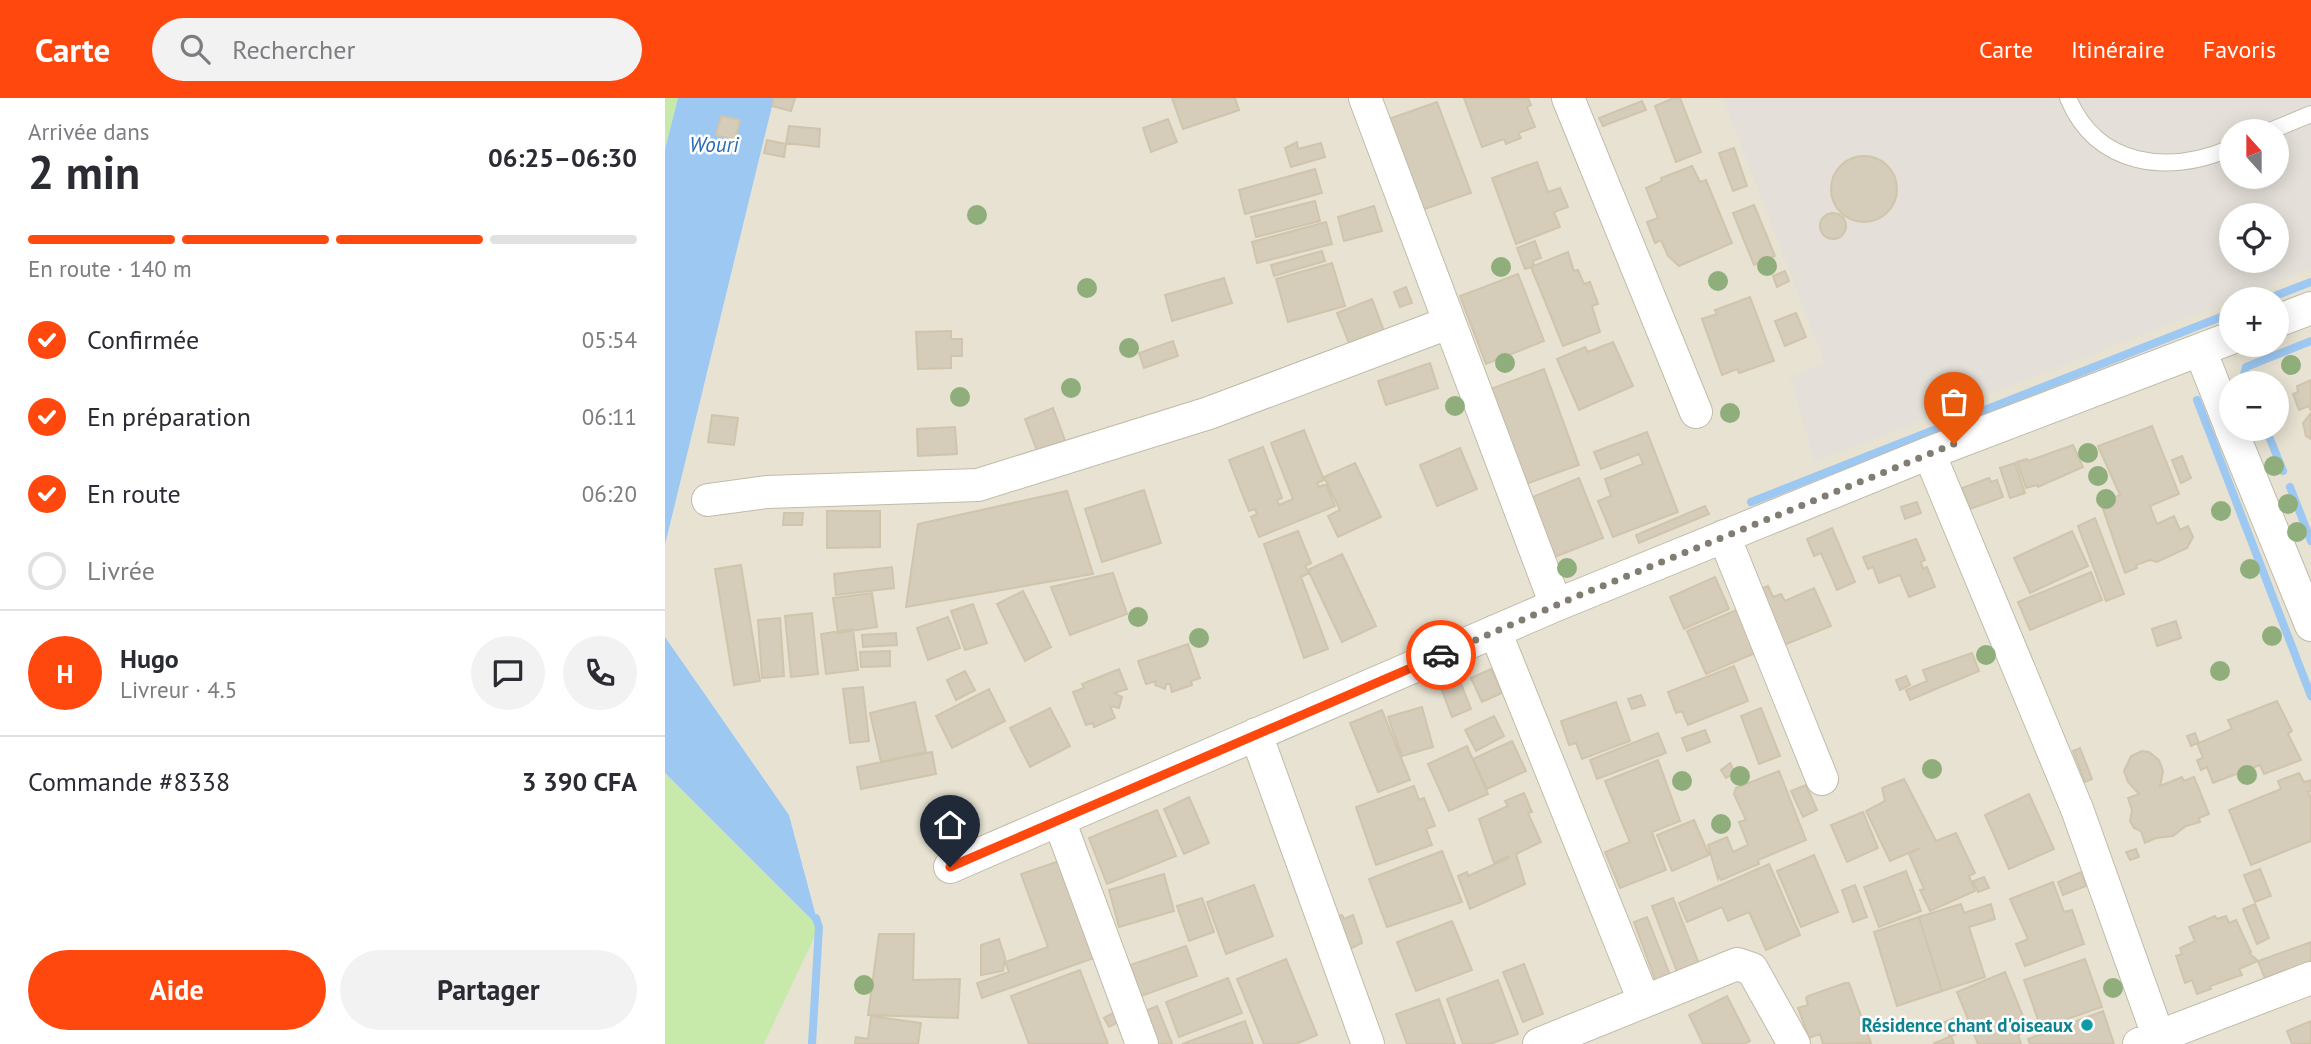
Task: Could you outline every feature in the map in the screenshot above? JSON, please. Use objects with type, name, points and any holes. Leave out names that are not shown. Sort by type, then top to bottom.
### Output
[{"type":"street","points":[[1365,98],[1556,605]]},
{"type":"street","points":[[1567,98],[1696,412]]},
{"type":"street","points":[[2289,316],[2311,308]]},
{"type":"street","points":[[708,500],[767,492],[978,485],[1209,412],[1448,323]]},
{"type":"street","points":[[950,867],[1556,605],[1929,453],[2219,343]]},
{"type":"street","points":[[2200,350],[2219,398]]},
{"type":"street","points":[[2236,441],[2311,625]]},
{"type":"street","points":[[1929,453],[2077,809],[2153,1041],[2311,978]]},
{"type":"street","points":[[1724,536],[1822,779]]},
{"type":"street","points":[[1496,631],[1644,1001]]},
{"type":"street","points":[[1256,734],[1368,1044]]},
{"type":"street","points":[[1059,820],[1142,1044]]},
{"type":"street","points":[[1539,1044],[1737,964],[1752,969],[1794,1044]]},
{"type":"lane","points":[[2068,98],[2093,137],[2120,156],[2153,162],[2183,163],[2219,153]]},
{"type":"lane","points":[[2289,123],[2311,114]]},
{"type":"shaded area","points":[[774,98],[2311,98],[2311,1044],[764,1044],[819,926],[789,815],[665,637],[665,545]]},
{"type":"shaded area","points":[[1723,98],[2311,98],[2311,269],[2265,287],[2219,287],[2219,305],[1815,462],[1790,377],[1825,363]]},
{"type":"green space","points":[[665,98],[678,98],[665,149]]},
{"type":"green space","points":[[665,773],[819,927],[764,1044],[665,1044]]},
{"type":"water","name":"Wouri","points":[[678,98],[774,98],[665,545],[665,149]]},
{"type":"water","points":[[665,637],[789,815],[819,927],[665,773]]},
{"type":"building","points":[[774,98],[795,98],[791,111],[772,106]]},
{"type":"building","points":[[1172,98],[1235,98],[1239,110],[1183,129]]},
{"type":"building","points":[[1464,98],[1528,98],[1531,105],[1527,107],[1535,127],[1518,133],[1521,138],[1506,144],[1504,139],[1482,147]]},
{"type":"building","points":[[1680,98],[1701,152],[1676,162],[1655,106]]},
{"type":"building","points":[[1642,101],[1646,110],[1603,126],[1599,118]]},
{"type":"building","points":[[1437,102],[1471,193],[1413,213],[1380,122]]},
{"type":"building","points":[[721,116],[740,120],[735,140],[716,135]]},
{"type":"building","points":[[1168,119],[1177,142],[1151,152],[1143,128]]},
{"type":"building","points":[[789,126],[820,129],[819,147],[786,143]]},
{"type":"building","points":[[767,140],[786,144],[784,157],[764,153]]},
{"type":"building","points":[[1297,142],[1298,149],[1321,143],[1325,157],[1291,167],[1285,148]]},
{"type":"building","points":[[1734,148],[1747,186],[1733,191],[1719,153]]},
{"type":"building","points":[[1858,156],[1870,156],[1882,161],[1892,171],[1897,189],[1895,202],[1882,217],[1870,222],[1858,222],[1846,217],[1836,207],[1831,195],[1831,183],[1836,171],[1846,161]]},
{"type":"building","points":[[1537,162],[1548,192],[1560,188],[1568,207],[1554,212],[1560,227],[1516,244],[1492,178]]},
{"type":"building","points":[[1692,166],[1700,182],[1706,180],[1732,243],[1679,266],[1668,256],[1661,240],[1655,243],[1647,222],[1658,218],[1646,188],[1662,181],[1661,178]]},
{"type":"building","points":[[1315,169],[1322,193],[1245,214],[1239,190]]},
{"type":"building","points":[[1315,201],[1320,221],[1256,237],[1251,217]]},
{"type":"building","points":[[1754,205],[1775,256],[1754,265],[1733,213]]},
{"type":"building","points":[[1374,206],[1382,231],[1344,241],[1338,217]]},
{"type":"building","points":[[1833,213],[1842,217],[1846,226],[1842,235],[1833,239],[1824,235],[1820,226],[1824,217]]},
{"type":"building","points":[[1326,222],[1332,244],[1257,263],[1252,242]]},
{"type":"building","points":[[1535,241],[1541,258],[1533,261],[1534,266],[1525,269],[1517,248]]},
{"type":"building","points":[[1322,251],[1325,261],[1274,276],[1271,265]]},
{"type":"building","points":[[1568,252],[1574,271],[1578,270],[1584,284],[1590,282],[1598,304],[1592,306],[1600,332],[1563,346],[1531,267]]},
{"type":"building","points":[[1332,263],[1345,306],[1288,322],[1276,279]]},
{"type":"building","points":[[1785,271],[1789,281],[1777,287],[1773,276]]},
{"type":"building","points":[[1518,274],[1544,341],[1486,364],[1460,296]]},
{"type":"building","points":[[1224,278],[1232,303],[1172,321],[1165,295]]},
{"type":"building","points":[[1406,287],[1412,303],[1400,307],[1394,292]]},
{"type":"building","points":[[1750,297],[1774,361],[1739,373],[1737,369],[1722,375],[1702,319],[1717,314],[1715,310]]},
{"type":"building","points":[[1372,299],[1385,334],[1351,348],[1337,313]]},
{"type":"building","points":[[1796,313],[1806,337],[1785,346],[1775,321]]},
{"type":"building","points":[[951,331],[951,339],[962,339],[962,356],[951,356],[951,368],[918,369],[916,332]]},
{"type":"building","points":[[1173,341],[1178,356],[1144,368],[1139,353]]},
{"type":"building","points":[[1613,342],[1633,386],[1579,410],[1557,359],[1585,347],[1588,352]]},
{"type":"building","points":[[1430,363],[1438,388],[1386,405],[1378,381]]},
{"type":"building","points":[[1544,369],[1579,465],[1523,485],[1488,390]]},
{"type":"building","points":[[2311,380],[2311,411],[2309,406],[2299,410],[2293,394],[2298,392],[2297,386]]},
{"type":"building","points":[[1053,408],[1067,446],[1039,456],[1025,419]]},
{"type":"building","points":[[2311,413],[2311,439],[2306,436],[2303,423]]},
{"type":"building","points":[[712,415],[738,418],[734,445],[708,442]]},
{"type":"building","points":[[2152,426],[2179,494],[2150,506],[2157,524],[2174,516],[2180,530],[2188,526],[2193,537],[2187,548],[2157,562],[2150,560],[2136,565],[2137,568],[2125,573],[2102,506],[2120,495],[2098,446]]},
{"type":"building","points":[[955,427],[957,454],[918,456],[917,429]]},
{"type":"building","points":[[1304,430],[1324,480],[1317,483],[1319,487],[1326,484],[1335,506],[1259,537],[1251,517],[1257,514],[1255,509],[1249,511],[1229,460],[1263,447],[1282,498],[1277,500],[1279,505],[1293,499],[1271,443]]},
{"type":"building","points":[[1647,432],[1678,512],[1613,537],[1598,501],[1611,496],[1605,479],[1643,464],[1639,454],[1601,469],[1594,452]]},
{"type":"building","points":[[2073,445],[2083,467],[2038,487],[2026,488],[2017,462],[2028,461]]},
{"type":"building","points":[[1460,448],[1477,489],[1437,506],[1420,465]]},
{"type":"building","points":[[2182,456],[2191,478],[2181,483],[2172,460]]},
{"type":"building","points":[[1355,463],[1381,517],[1338,537],[1328,516],[1340,510],[1324,477]]},
{"type":"building","points":[[2015,463],[2025,493],[2010,498],[2000,468]]},
{"type":"building","points":[[1579,478],[1603,538],[1552,558],[1528,499]]},
{"type":"building","points":[[1989,478],[1991,482],[1997,480],[2003,497],[1970,509],[1962,488]]},
{"type":"building","points":[[1144,490],[1161,543],[1102,562],[1085,509]]},
{"type":"building","points":[[1067,491],[1093,574],[906,607],[918,524]]},
{"type":"building","points":[[1917,502],[1921,513],[1905,519],[1901,507]]},
{"type":"building","points":[[1705,506],[1709,514],[1639,543],[1636,535]]},
{"type":"building","points":[[827,511],[880,511],[880,547],[827,548]]},
{"type":"building","points":[[784,513],[803,513],[802,525],[783,525]]},
{"type":"building","points":[[2095,518],[2124,594],[2106,601],[2078,526]]},
{"type":"building","points":[[1832,528],[1855,582],[1837,590],[1821,553],[1814,556],[1807,539]]},
{"type":"building","points":[[1298,531],[1311,563],[1305,566],[1309,573],[1301,577],[1328,649],[1304,658],[1264,544]]},
{"type":"building","points":[[2072,531],[2088,566],[2030,593],[2014,558]]},
{"type":"building","points":[[1916,539],[1925,560],[1921,562],[1923,569],[1927,567],[1935,587],[1909,597],[1900,575],[1879,583],[1873,567],[1868,569],[1863,557]]},
{"type":"building","points":[[1342,554],[1376,626],[1342,642],[1308,570]]},
{"type":"building","points":[[741,565],[760,681],[734,685],[715,569]]},
{"type":"building","points":[[892,567],[894,588],[836,595],[834,574]]},
{"type":"building","points":[[2091,572],[2102,600],[2030,630],[2018,602]]},
{"type":"building","points":[[1113,573],[1127,614],[1070,635],[1051,587]]},
{"type":"building","points":[[1715,577],[1729,609],[1684,629],[1670,597]]},
{"type":"building","points":[[1768,586],[1773,597],[1781,594],[1785,601],[1814,588],[1831,626],[1779,647],[1754,591]]},
{"type":"building","points":[[1023,591],[1051,647],[1025,661],[997,604]]},
{"type":"building","points":[[872,593],[877,627],[838,633],[833,598]]},
{"type":"building","points":[[973,604],[987,643],[965,650],[951,611]]},
{"type":"building","points":[[1741,608],[1760,651],[1706,674],[1687,631]]},
{"type":"building","points":[[812,613],[818,674],[791,677],[785,616]]},
{"type":"building","points":[[948,617],[960,648],[928,660],[917,628]]},
{"type":"building","points":[[780,618],[784,676],[762,678],[758,620]]},
{"type":"building","points":[[2176,621],[2181,638],[2157,646],[2152,629]]},
{"type":"building","points":[[853,629],[858,670],[826,674],[821,634]]},
{"type":"building","points":[[896,633],[897,645],[863,647],[862,635]]},
{"type":"building","points":[[1188,644],[1200,678],[1191,681],[1192,685],[1172,692],[1170,684],[1166,684],[1165,689],[1155,685],[1156,681],[1146,684],[1138,661]]},
{"type":"building","points":[[890,651],[890,666],[861,667],[860,652]]},
{"type":"building","points":[[1972,653],[1979,671],[1910,700],[1906,690],[1927,681],[1923,670]]},
{"type":"building","points":[[1734,666],[1748,701],[1688,725],[1682,711],[1676,713],[1668,692]]},
{"type":"building","points":[[1119,669],[1127,689],[1114,693],[1122,697],[1119,708],[1110,706],[1115,718],[1094,727],[1093,723],[1086,725],[1073,692],[1084,688],[1082,684]]},
{"type":"building","points":[[1491,669],[1502,693],[1482,702],[1471,678]]},
{"type":"building","points":[[965,671],[975,690],[956,700],[947,680]]},
{"type":"building","points":[[1906,676],[1910,685],[1900,690],[1896,680]]},
{"type":"building","points":[[1460,681],[1471,709],[1452,717],[1441,688]]},
{"type":"building","points":[[863,687],[869,741],[850,743],[843,689]]},
{"type":"building","points":[[989,689],[1005,721],[952,748],[936,716]]},
{"type":"building","points":[[1641,695],[1645,705],[1632,709],[1628,699]]},
{"type":"building","points":[[2277,701],[2292,731],[2288,734],[2301,760],[2264,774],[2260,765],[2213,783],[2207,767],[2201,770],[2197,760],[2203,758],[2197,743],[2191,746],[2187,736],[2195,733],[2199,743],[2232,729],[2228,720]]},
{"type":"building","points":[[915,702],[926,752],[881,762],[870,713]]},
{"type":"building","points":[[1616,702],[1630,741],[1582,759],[1576,743],[1569,745],[1561,721]]},
{"type":"building","points":[[1422,707],[1433,747],[1402,756],[1388,717]]},
{"type":"building","points":[[1050,708],[1070,746],[1030,767],[1010,728]]},
{"type":"building","points":[[1761,708],[1780,756],[1759,764],[1741,716]]},
{"type":"building","points":[[1382,710],[1410,780],[1378,792],[1350,723]]},
{"type":"building","points":[[1494,716],[1504,736],[1476,751],[1465,730]]},
{"type":"building","points":[[1705,730],[1710,742],[1687,751],[1682,738]]},
{"type":"building","points":[[1658,733],[1666,753],[1597,779],[1590,760]]},
{"type":"building","points":[[1512,741],[1526,771],[1487,789],[1473,759]]},
{"type":"building","points":[[1467,746],[1488,794],[1449,811],[1428,764]]},
{"type":"building","points":[[2080,748],[2092,779],[2085,782],[2073,751]]},
{"type":"building","points":[[2142,751],[2149,752],[2159,760],[2163,771],[2160,786],[2182,777],[2184,781],[2194,777],[2209,814],[2199,818],[2200,822],[2186,826],[2173,836],[2156,838],[2145,843],[2141,831],[2134,828],[2130,821],[2132,810],[2128,798],[2139,794],[2128,782],[2124,771],[2131,756]]},
{"type":"building","points":[[932,752],[936,774],[861,789],[857,767]]},
{"type":"building","points":[[1658,760],[1680,821],[1652,832],[1666,870],[1620,888],[1605,852],[1630,842],[1605,781]]},
{"type":"building","points":[[1730,763],[1735,773],[1726,778],[1721,770]]},
{"type":"building","points":[[1779,771],[1806,840],[1758,860],[1759,864],[1721,880],[1719,876],[1718,879],[1708,845],[1727,837],[1733,852],[1748,845],[1739,822],[1746,820],[1734,794],[1736,788]]},
{"type":"building","points":[[2299,773],[2304,782],[2311,780],[2311,791],[2308,792],[2311,798],[2311,841],[2251,865],[2229,810],[2281,789],[2278,781]]},
{"type":"building","points":[[1904,779],[1936,841],[1956,833],[1975,873],[1969,876],[1975,891],[1930,911],[1920,890],[1924,889],[1909,854],[1920,848],[1890,861],[1866,811],[1885,801],[1882,788]]},
{"type":"building","points":[[1806,785],[1817,810],[1803,817],[1791,791]]},
{"type":"building","points":[[1414,786],[1419,800],[1424,798],[1435,826],[1426,829],[1432,845],[1376,865],[1356,807]]},
{"type":"building","points":[[1524,793],[1532,812],[1528,813],[1541,842],[1516,854],[1525,884],[1470,909],[1458,876],[1467,872],[1468,876],[1509,858],[1508,856],[1494,863],[1479,819],[1508,806],[1505,801]]},
{"type":"building","points":[[2029,794],[2054,849],[2009,869],[1985,815]]},
{"type":"building","points":[[1189,797],[1209,843],[1184,854],[1164,809]]},
{"type":"building","points":[[1157,810],[1176,856],[1107,884],[1089,838]]},
{"type":"building","points":[[1863,812],[1878,848],[1847,862],[1831,825]]},
{"type":"building","points":[[1694,820],[1709,855],[1672,871],[1657,835]]},
{"type":"building","points":[[2136,849],[2139,857],[2130,860],[2126,852]]},
{"type":"building","points":[[1442,851],[1462,902],[1387,927],[1369,879]]},
{"type":"building","points":[[1814,855],[1838,912],[1801,927],[1777,871]]},
{"type":"building","points":[[1059,861],[1094,958],[982,998],[977,983],[1009,972],[1005,962],[1048,947],[1021,874]]},
{"type":"building","points":[[1769,864],[1800,935],[1766,950],[1749,912],[1728,921],[1722,907],[1687,922],[1679,903]]},
{"type":"building","points":[[2260,869],[2271,896],[2255,902],[2244,875]]},
{"type":"building","points":[[1906,871],[1921,911],[1879,927],[1864,887]]},
{"type":"building","points":[[2081,872],[2086,886],[2063,895],[2058,882]]},
{"type":"building","points":[[1164,874],[1174,911],[1119,927],[1109,890]]},
{"type":"building","points":[[1984,877],[1989,888],[1978,892],[1973,881]]},
{"type":"building","points":[[2053,882],[2064,912],[2072,910],[2084,944],[2025,966],[2016,944],[2028,939],[2010,899]]},
{"type":"building","points":[[1254,885],[1273,936],[1226,954],[1207,902]]},
{"type":"building","points":[[1855,885],[1867,917],[1853,922],[1842,890]]},
{"type":"building","points":[[1202,898],[1214,932],[1189,941],[1177,906]]},
{"type":"building","points":[[1673,898],[1701,969],[1679,977],[1652,906]]},
{"type":"building","points":[[1961,904],[1964,913],[1991,904],[1995,919],[1969,927],[1985,977],[1942,991],[1919,917]]},
{"type":"building","points":[[2255,904],[2269,938],[2257,944],[2243,909]]},
{"type":"building","points":[[1342,915],[1344,919],[1353,915],[1362,943],[1348,950],[1330,919]]},
{"type":"building","points":[[2215,916],[2217,919],[2226,916],[2229,923],[2236,920],[2251,952],[2249,953],[2258,961],[2239,969],[2242,975],[2210,986],[2211,989],[2197,994],[2192,980],[2185,983],[2176,956],[2182,954],[2180,948],[2195,941],[2189,927]]},
{"type":"building","points":[[1647,917],[1672,980],[1658,987],[1634,922]]},
{"type":"building","points":[[1919,917],[1942,991],[1897,1006],[1874,932]]},
{"type":"building","points":[[1452,921],[1472,970],[1416,991],[1397,942]]},
{"type":"building","points":[[879,934],[914,934],[913,980],[960,979],[958,1018],[868,1015]]},
{"type":"building","points":[[999,939],[1005,958],[1003,971],[981,975],[981,945]]},
{"type":"building","points":[[2311,942],[2311,965],[2266,981],[2258,961]]},
{"type":"building","points":[[1186,946],[1197,976],[1141,996],[1130,965]]},
{"type":"building","points":[[1286,959],[1317,1035],[1296,1044],[1264,1044],[1237,979]]},
{"type":"building","points":[[2085,959],[2102,1007],[2041,1028],[2024,980]]},
{"type":"building","points":[[1524,964],[1543,1014],[1523,1022],[1503,972]]},
{"type":"building","points":[[1080,970],[1108,1044],[1029,1044],[1011,996]]},
{"type":"building","points":[[2005,972],[2029,1031],[2018,1035],[2021,1044],[1978,1044],[1957,992]]},
{"type":"building","points":[[1228,978],[1242,1013],[1179,1037],[1166,1002]]},
{"type":"building","points":[[1498,980],[1518,1034],[1490,1044],[1463,1044],[1447,999]]},
{"type":"building","points":[[1849,983],[1871,1043],[1823,1044],[1820,1034],[1809,1038],[1798,1008],[1808,1005],[1808,996]]},
{"type":"building","points":[[1727,996],[1750,1041],[1744,1044],[1703,1044],[1689,1015]]},
{"type":"building","points":[[1439,999],[1455,1044],[1407,1044],[1396,1014]]},
{"type":"building","points":[[1157,1006],[1171,1044],[1151,1044],[1138,1014]]},
{"type":"building","name":"Résidence chant d'oiseaux","points":[[2103,1011],[2114,1044],[2030,1044],[2028,1039]]},
{"type":"building","points":[[1115,1012],[1120,1021],[1109,1027],[1104,1018]]},
{"type":"building","points":[[871,1016],[921,1023],[918,1044],[855,1044],[856,1037],[868,1039]]},
{"type":"building","points":[[1954,1018],[1960,1033],[1949,1037],[1949,1030],[1946,1031],[1943,1023]]},
{"type":"building","points":[[1245,1021],[1253,1044],[1182,1044]]},
{"type":"building","points":[[2311,1021],[2311,1044],[2292,1044],[2287,1031]]},
{"type":"building","points":[[1951,1036],[1954,1044],[1933,1044]]},
{"type":"waterway","points":[[2289,290],[2311,282]]},
{"type":"waterway","points":[[1751,502],[2219,318]]},
{"type":"waterway","points":[[2245,371],[2246,367],[2311,341]]},
{"type":"waterway","points":[[2197,400],[2311,696]]},
{"type":"waterway","points":[[2271,441],[2283,471]]},
{"type":"waterway","points":[[2290,487],[2311,541]]},
{"type":"waterway","points":[[812,1044],[819,927],[816,918]]},
{"type":"way so far","points":[[1441,655],[1580,595],[1954,444]]},
{"type":"place","name":"Résidence chant d'oiseaux","points":[[2087,1025]]},
{"type":"route","points":[[950,867],[1441,655]]}]
